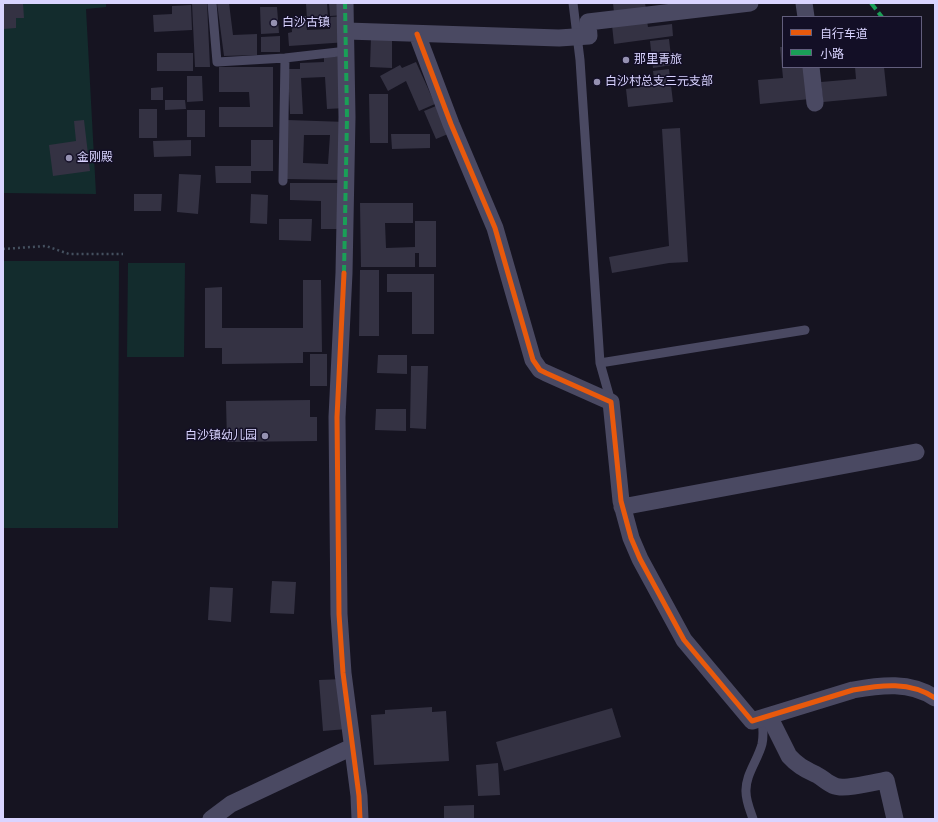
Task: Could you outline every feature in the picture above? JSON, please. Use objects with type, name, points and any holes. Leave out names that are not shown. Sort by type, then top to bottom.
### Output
[{"type":"street","points":[[345,3],[347,51],[344,273],[337,417],[339,614],[343,673],[359,796],[360,819]]},
{"type":"street","points":[[347,31],[559,38],[589,36],[588,22],[750,3]]},
{"type":"street","points":[[804,3],[806,16]]},
{"type":"street","points":[[417,34],[495,228],[533,360],[536,365],[546,373],[611,402],[622,507],[631,538],[640,559],[684,640],[752,722],[853,690],[865,688],[897,685],[915,689],[935,698]]},
{"type":"street","points":[[811,68],[815,103]]},
{"type":"street","points":[[622,507],[916,452]]},
{"type":"street","points":[[765,717],[793,761],[833,786],[842,788],[886,780],[895,819]]},
{"type":"street","points":[[212,819],[231,804],[352,747]]},
{"type":"lane","points":[[212,3],[217,62],[285,58],[347,51]]},
{"type":"lane","points":[[573,3],[578,36],[600,363],[611,402]]},
{"type":"lane","points":[[283,181],[285,58]]},
{"type":"lane","points":[[600,363],[804,330]]},
{"type":"lane","points":[[753,819],[748,805],[746,791],[747,782],[762,744],[765,717]]},
{"type":"path","points":[[3,249],[46,246],[69,254],[123,254]]},
{"type":"green space","points":[[3,3],[106,3],[106,7],[86,9],[96,194],[3,193]]},
{"type":"green space","points":[[3,261],[119,261],[118,528],[3,528]]},
{"type":"green space","points":[[128,263],[185,263],[184,357],[127,357]]},
{"type":"building","points":[[3,3],[23,3],[24,18],[16,18],[16,28],[3,29]]},
{"type":"building","points":[[192,3],[207,3],[210,67],[195,67]]},
{"type":"building","points":[[217,3],[229,3],[233,35],[257,34],[257,55],[224,56]]},
{"type":"building","points":[[306,3],[327,3],[328,18],[307,19]]},
{"type":"building","points":[[329,3],[345,3],[346,15],[330,16]]},
{"type":"building","points":[[613,3],[645,3],[646,9],[614,13]]},
{"type":"building","points":[[191,5],[192,30],[154,32],[153,15],[172,14],[172,6]]},
{"type":"building","points":[[260,7],[277,7],[279,33],[261,34]]},
{"type":"building","points":[[306,16],[307,30],[330,29],[330,17],[347,16],[348,42],[289,46],[288,33],[292,32],[291,17]]},
{"type":"building","points":[[647,21],[648,27],[672,24],[673,36],[614,44],[612,25]]},
{"type":"building","points":[[280,36],[280,52],[261,52],[261,37]]},
{"type":"building","points":[[371,37],[392,37],[392,68],[370,67]]},
{"type":"building","points":[[669,39],[672,65],[653,68],[650,41]]},
{"type":"building","points":[[780,47],[782,47],[782,68]]},
{"type":"building","points":[[157,53],[193,53],[193,71],[157,71]]},
{"type":"building","points":[[344,56],[346,108],[327,109],[325,77],[301,78],[303,114],[290,114],[288,69],[300,69],[300,63],[324,62],[324,57]]},
{"type":"building","points":[[416,62],[435,104],[419,111],[406,81],[388,91],[380,76],[400,65],[402,68]]},
{"type":"building","points":[[219,67],[273,67],[273,127],[219,127],[219,107],[250,107],[249,92],[219,92]]},
{"type":"building","points":[[782,68],[806,68],[810,99],[760,104],[758,80],[783,78]]},
{"type":"building","points":[[855,68],[884,68],[887,96],[823,102],[821,82],[856,79]]},
{"type":"building","points":[[669,69],[673,102],[628,107],[626,89],[655,85],[653,71]]},
{"type":"building","points":[[187,76],[202,76],[203,101],[187,102]]},
{"type":"building","points":[[163,87],[163,100],[151,100],[151,88]]},
{"type":"building","points":[[369,94],[388,94],[388,143],[370,143]]},
{"type":"building","points":[[165,100],[185,100],[186,109],[165,110]]},
{"type":"building","points":[[436,106],[448,134],[436,139],[424,111]]},
{"type":"building","points":[[139,109],[157,109],[157,138],[139,138]]},
{"type":"building","points":[[187,110],[205,110],[205,137],[187,137]]},
{"type":"building","name":"金刚殿","points":[[84,120],[90,171],[53,176],[49,145],[76,141],[74,121]]},
{"type":"building","points":[[287,120],[347,122],[345,180],[287,179]],"holes":[[[304,135],[330,135],[328,164],[303,163]]]},
{"type":"building","points":[[680,128],[688,262],[669,263],[612,273],[609,257],[669,246],[662,129]]},
{"type":"building","points":[[391,134],[430,134],[430,148],[392,149]]},
{"type":"building","points":[[191,140],[191,156],[154,157],[153,141]]},
{"type":"building","points":[[251,140],[273,140],[273,171],[251,171],[251,183],[216,183],[215,166],[251,166]]},
{"type":"building","points":[[179,174],[201,175],[198,214],[177,212]]},
{"type":"building","points":[[290,183],[342,183],[341,229],[321,229],[321,201],[290,200]]},
{"type":"building","points":[[134,194],[162,194],[161,211],[134,211]]},
{"type":"building","points":[[251,194],[268,195],[267,224],[250,223]]},
{"type":"building","points":[[360,203],[413,203],[413,223],[385,223],[386,248],[415,247],[415,221],[436,221],[436,267],[419,267],[419,253],[415,253],[415,267],[361,267]]},
{"type":"building","points":[[279,219],[312,219],[311,241],[279,240]]},
{"type":"building","points":[[360,270],[379,270],[379,336],[359,336]]},
{"type":"building","points":[[387,274],[434,274],[434,334],[412,334],[412,292],[387,292]]},
{"type":"building","points":[[303,280],[321,280],[322,352],[303,352],[303,363],[222,364],[222,348],[205,348],[205,288],[222,287],[222,328],[303,328]]},
{"type":"building","points":[[310,354],[327,354],[327,386],[310,386]]},
{"type":"building","points":[[378,355],[407,355],[407,374],[377,373]]},
{"type":"building","points":[[411,366],[428,366],[426,429],[410,428]]},
{"type":"building","points":[[310,400],[310,417],[317,417],[317,441],[227,442],[226,401]]},
{"type":"building","points":[[376,409],[406,409],[406,431],[375,430]]},
{"type":"building","points":[[272,581],[296,582],[294,614],[270,613]]},
{"type":"building","points":[[210,587],[233,588],[231,622],[208,620]]},
{"type":"building","points":[[344,679],[347,729],[323,731],[319,680]]},
{"type":"building","points":[[432,707],[432,712],[446,711],[449,761],[374,765],[371,715],[385,714],[385,710]]},
{"type":"building","points":[[612,708],[621,737],[504,771],[496,742]]},
{"type":"building","points":[[498,763],[500,795],[478,796],[476,765]]},
{"type":"building","points":[[474,805],[474,819],[444,819],[444,806]]},
{"type":"marked path","points":[[344,273],[347,117],[345,3]]},
{"type":"marked path","points":[[871,3],[881,16]]},
{"type":"cycle path","points":[[417,34],[451,124],[495,228],[533,360],[540,370],[611,402],[621,501],[631,538],[640,559],[684,640],[752,721],[853,690],[874,687],[905,687],[916,689],[935,698]]},
{"type":"cycle path","points":[[344,273],[337,417],[339,614],[343,673],[359,796],[360,819]]},
{"type":"place","name":"白沙古镇","points":[[274,23]]},
{"type":"place","name":"那里青旅","points":[[626,60]]},
{"type":"place","name":"白沙村总支三元支部","points":[[597,82]]},
{"type":"place","name":"金刚殿","points":[[69,158]]},
{"type":"place","name":"白沙镇幼儿园","points":[[265,436]]}]
